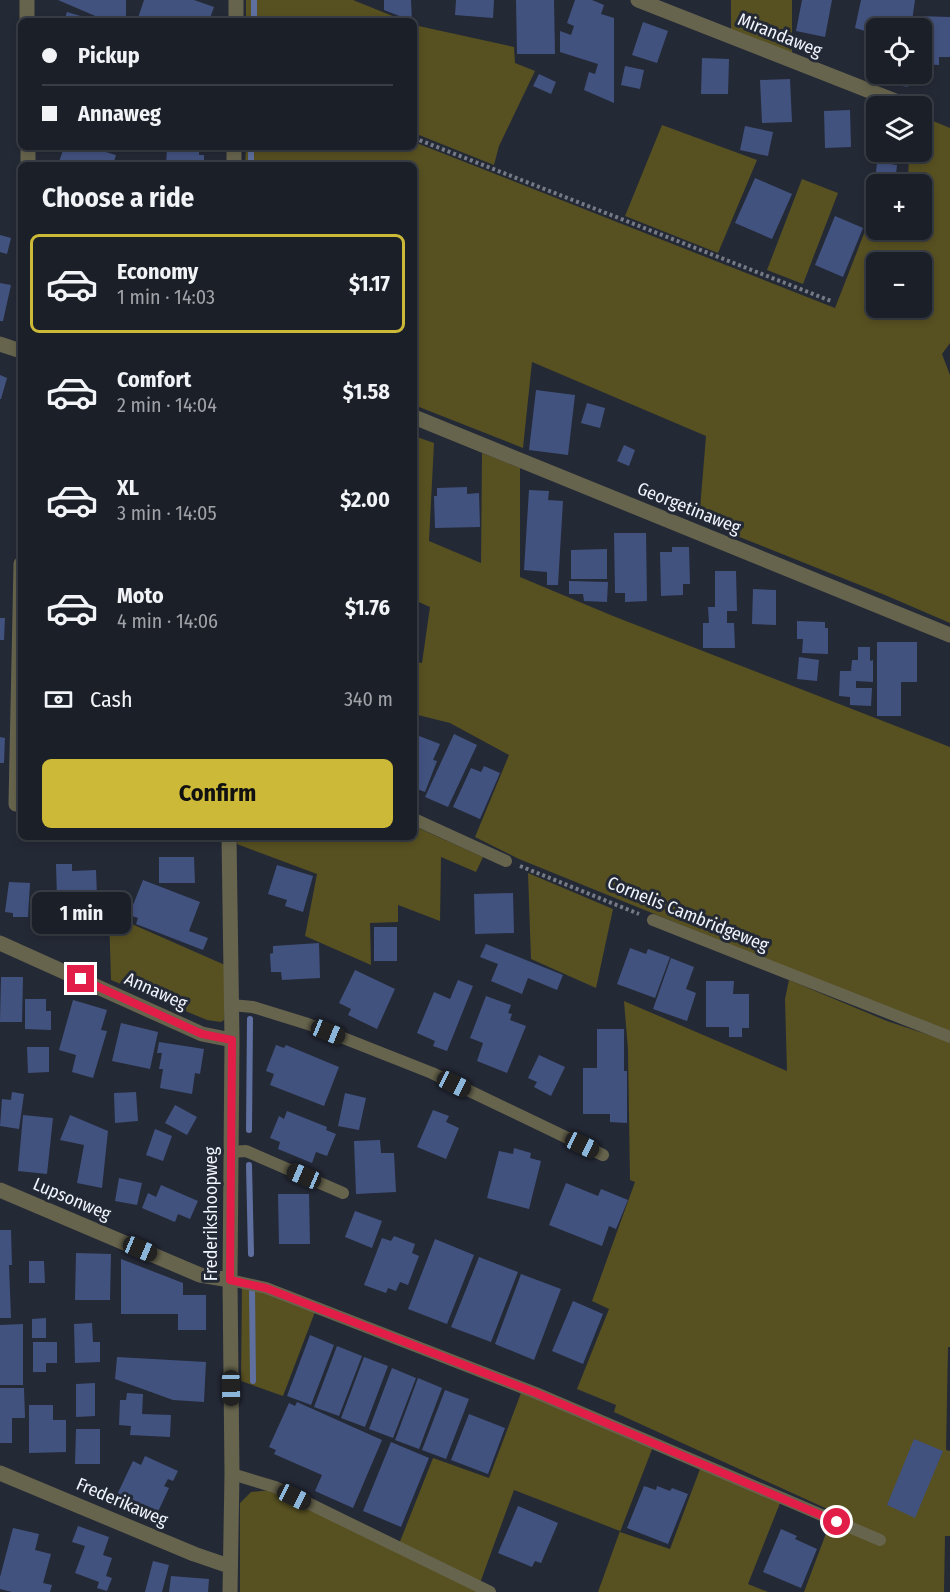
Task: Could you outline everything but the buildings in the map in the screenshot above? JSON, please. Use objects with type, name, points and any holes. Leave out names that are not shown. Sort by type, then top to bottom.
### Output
[{"type":"street","points":[[27,0],[27,18]]},
{"type":"street","points":[[236,0],[236,18]]},
{"type":"street","name":"Mirandaweg","points":[[638,0],[883,96]]},
{"type":"street","points":[[0,344],[18,350]]},
{"type":"street","name":"Georgetinaweg","points":[[417,418],[950,635]]},
{"type":"street","points":[[16,804],[18,708]]},
{"type":"street","name":"Frederikshoopweg","points":[[229,840],[232,1040],[230,1592]]},
{"type":"street","name":"Annaweg","points":[[0,943],[202,1034],[232,1040]]},
{"type":"street","name":"Lupsonweg","points":[[0,1190],[200,1275],[230,1280]]},
{"type":"street","name":"Frederikaweg","points":[[0,1473],[194,1554],[229,1566]]},
{"type":"lane","points":[[417,820],[506,861]]},
{"type":"lane","name":"Cornelis Cambridgeweg","points":[[653,920],[950,1037]]},
{"type":"lane","points":[[231,1005],[254,1007],[308,1024],[432,1073],[603,1155]]},
{"type":"lane","points":[[231,1152],[246,1151],[343,1193]]},
{"type":"lane","points":[[230,1280],[266,1288],[536,1393],[880,1540]]},
{"type":"lane","points":[[232,1474],[276,1487],[490,1592]]},
{"type":"path","points":[[417,139],[831,301]]},
{"type":"path","name":"Cornelis Cambridgeweg","points":[[506,861],[653,920]]},
{"type":"shaded area","points":[[246,0],[353,0],[398,18],[246,18]]},
{"type":"shaded area","points":[[731,0],[792,0],[792,55],[731,30]]},
{"type":"shaded area","points":[[417,26],[514,47],[515,63],[535,71],[499,146],[494,165],[417,134]]},
{"type":"shaded area","points":[[932,121],[950,128],[950,343],[942,354],[950,375],[950,623],[699,521],[706,436],[532,362],[523,448],[417,406],[417,162],[245,162],[246,150],[417,150],[417,143],[835,308],[866,229],[866,240],[932,240],[932,174],[908,174],[909,162],[932,162]]},
{"type":"shaded area","points":[[662,125],[757,160],[718,253],[625,216]]},
{"type":"shaded area","points":[[802,179],[838,193],[803,284],[767,270]]},
{"type":"shaded area","points":[[417,437],[434,443],[429,541],[481,563],[482,453],[520,468],[520,577],[613,616],[950,747],[950,1031],[908,1017],[519,859],[475,837],[509,755],[450,723],[417,715],[417,662],[422,663],[430,607],[417,601]]},
{"type":"shaded area","points":[[417,827],[483,857],[476,872],[441,857],[440,921],[398,905],[398,922],[370,923],[371,965],[305,936],[317,874],[237,844],[238,840],[417,840]]},
{"type":"shaded area","points":[[528,873],[613,909],[596,988],[531,959]]},
{"type":"shaded area","points":[[109,914],[225,965],[224,1020],[221,1022],[207,1020],[111,980]]},
{"type":"shaded area","points":[[789,980],[887,1021],[950,1042],[950,1347],[948,1347],[946,1450],[950,1451],[950,1536],[945,1536],[944,1592],[804,1592],[834,1512],[614,1412],[616,1405],[577,1389],[609,1309],[592,1301],[635,1182],[630,1180],[628,1049],[624,1001],[787,1071],[785,999]]},
{"type":"shaded area","points":[[242,1284],[318,1304],[283,1396],[241,1381]]},
{"type":"shaded area","points":[[524,1385],[656,1439],[620,1532],[670,1549],[703,1461],[782,1498],[748,1584],[768,1592],[598,1592],[620,1531],[514,1490],[480,1583],[399,1544],[433,1458],[489,1478]]},
{"type":"shaded area","points":[[272,1490],[482,1592],[240,1592],[240,1503],[251,1492]]},
{"type":"waterway","points":[[254,0],[254,18]]},
{"type":"waterway","points":[[251,150],[251,162]]},
{"type":"waterway","points":[[249,1130],[250,1019]]},
{"type":"waterway","points":[[249,1165],[251,1254]]},
{"type":"waterway","points":[[252,1289],[253,1381]]},
{"type":"route","points":[[81,979],[202,1034],[232,1040],[230,1280],[266,1288],[536,1393],[837,1522]]}]
